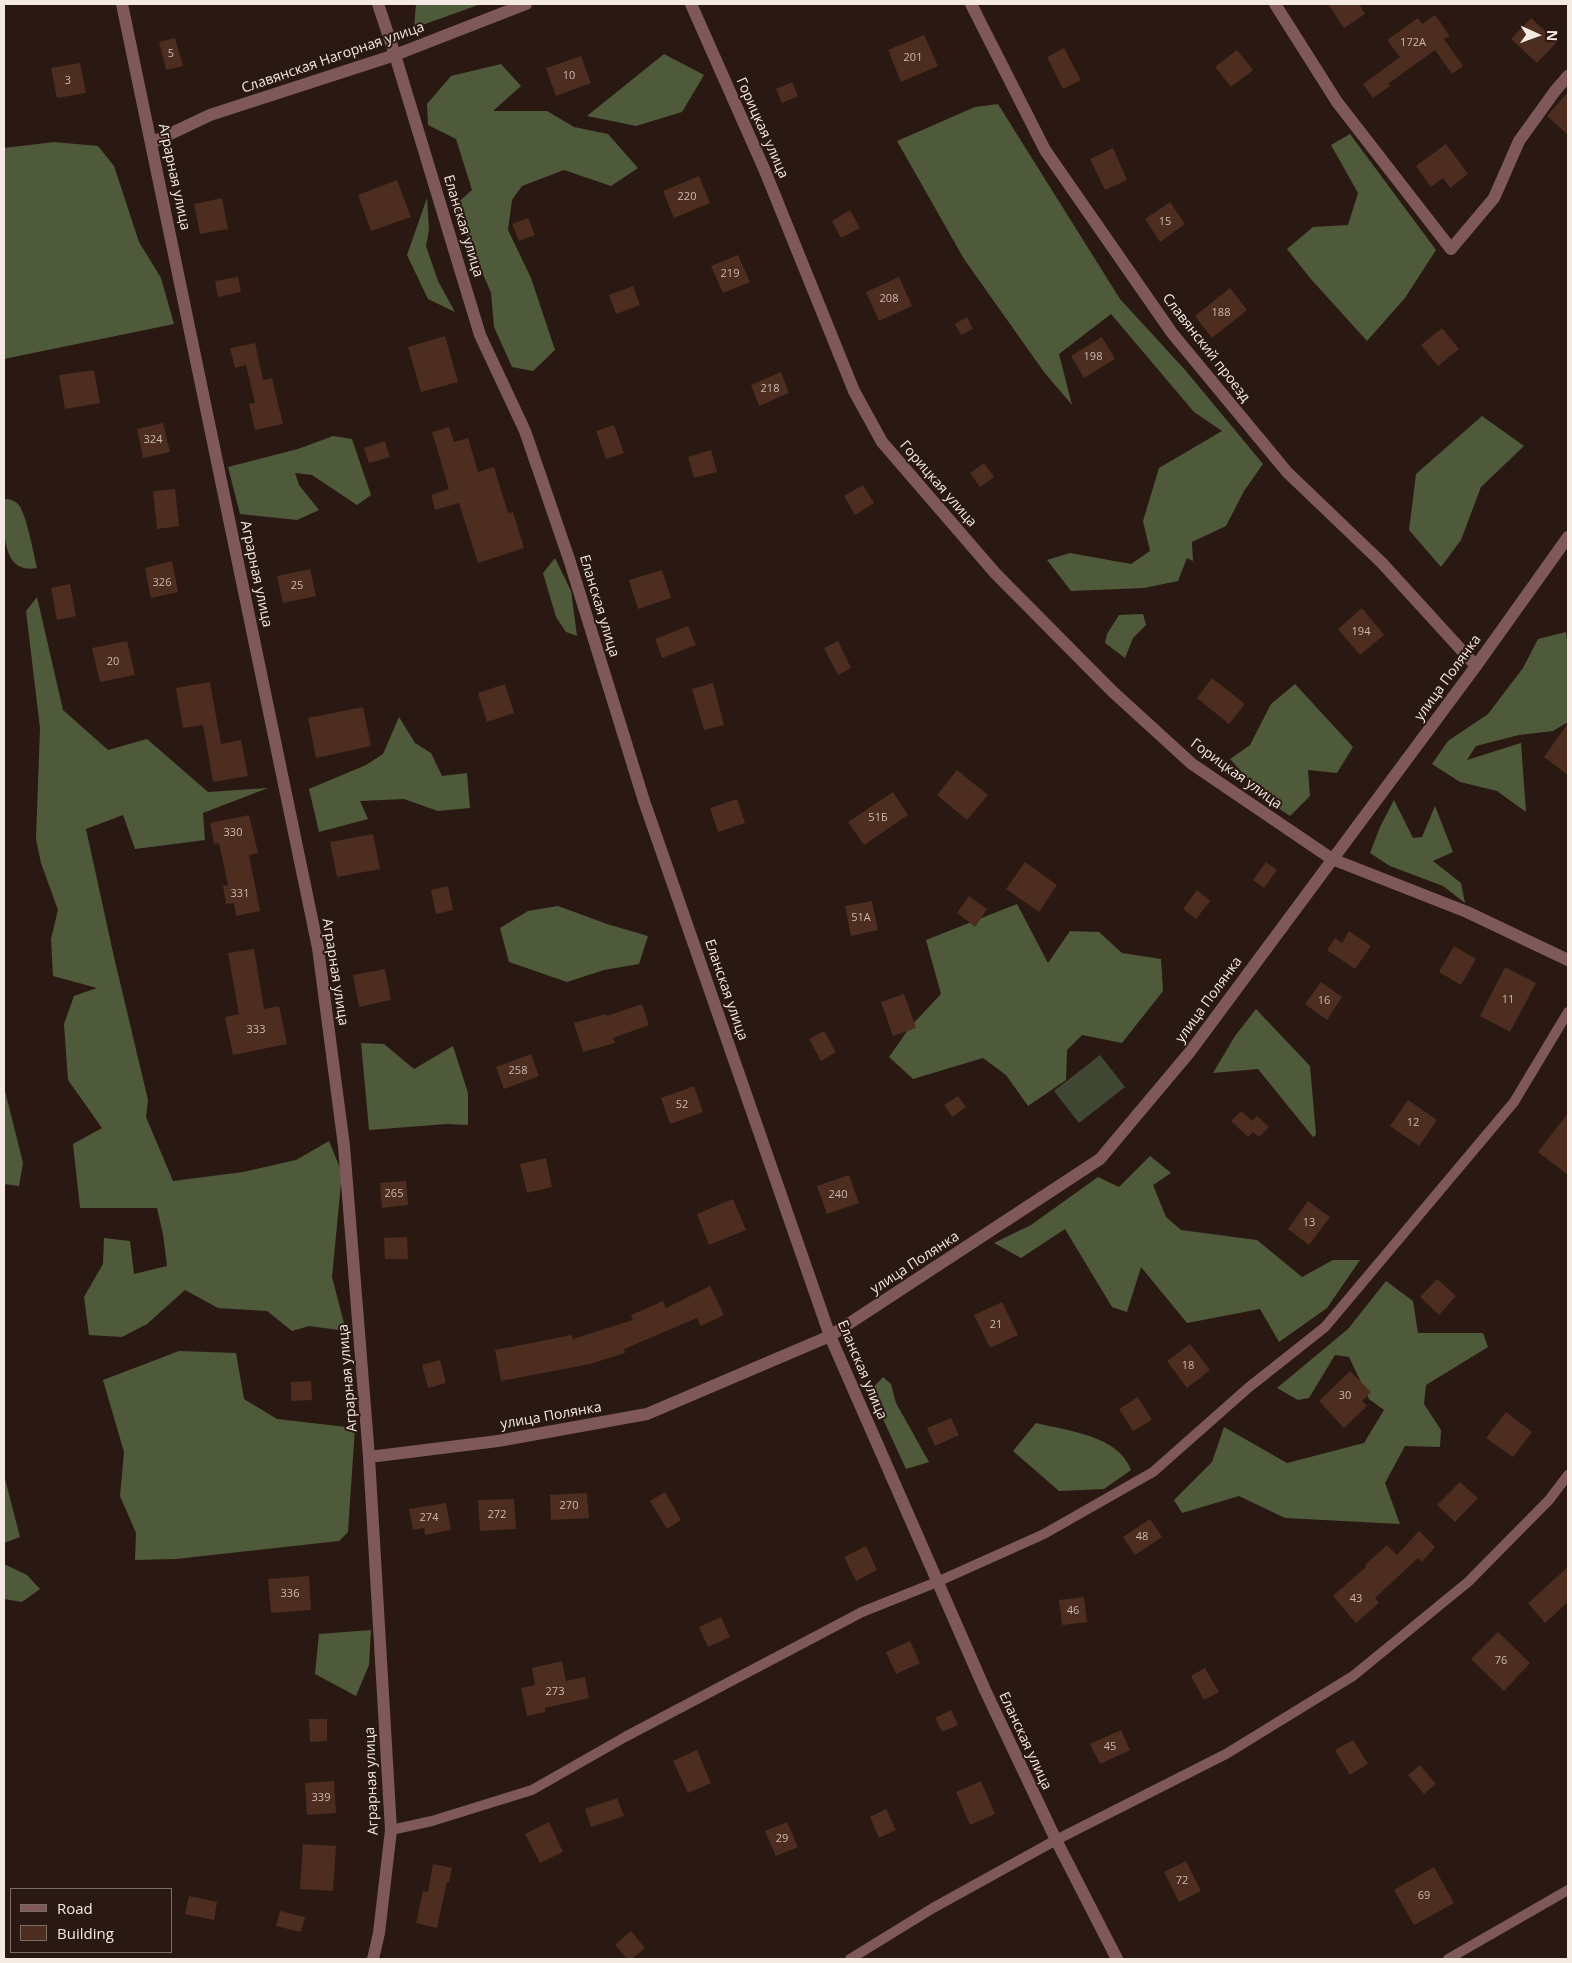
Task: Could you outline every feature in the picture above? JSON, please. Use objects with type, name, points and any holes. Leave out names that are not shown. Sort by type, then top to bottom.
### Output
[{"type":"street","name":"Аграрная улица","points":[[122,4],[318,948],[344,1146],[369,1457],[391,1830],[379,1933],[373,1959]]},
{"type":"street","name":"Еланская улица","points":[[378,4],[480,335],[528,440],[569,559],[648,810],[830,1336],[985,1690],[1056,1840],[1117,1959]]},
{"type":"street","name":"Славянская Нагорная улица","points":[[151,143],[210,115],[395,55],[526,4]]},
{"type":"street","name":"Горицкая улица","points":[[691,4],[765,170],[854,391],[882,442],[995,573],[1112,691],[1192,764],[1332,859]]},
{"type":"street","name":"Славянский проезд","points":[[971,4],[1044,150],[1172,333],[1287,472],[1382,563],[1476,666]]},
{"type":"street","points":[[1275,4],[1337,102],[1451,249],[1494,198],[1519,142],[1568,76]]},
{"type":"street","name":"улица Полянка","points":[[369,1457],[498,1441],[647,1414],[830,1336],[1100,1159],[1190,1053],[1476,666],[1568,537]]},
{"type":"street","points":[[1332,859],[1467,912],[1568,960]]},
{"type":"lane","points":[[391,1830],[432,1821],[532,1790],[625,1737],[862,1612],[938,1582],[1044,1534],[1153,1472],[1248,1388],[1325,1327],[1514,1102],[1568,1012]]},
{"type":"lane","points":[[850,1959],[934,1908],[1056,1840],[1226,1754],[1353,1676],[1468,1582],[1549,1500],[1568,1475]]},
{"type":"lane","points":[[1448,1959],[1568,1890]]},
{"type":"green space","points":[[416,4],[481,4],[414,28]]},
{"type":"green space","points":[[664,54],[704,75],[682,112],[636,126],[587,116]]},
{"type":"green space","points":[[501,64],[521,86],[493,111],[547,111],[574,127],[608,134],[638,168],[611,186],[564,170],[522,186],[512,200],[508,230],[531,278],[555,350],[533,371],[512,367],[494,327],[491,293],[454,206],[472,190],[456,139],[428,125],[427,104],[451,76]]},
{"type":"green space","points":[[998,104],[1120,299],[1186,371],[1263,464],[1244,491],[1226,526],[1192,542],[1193,561],[1187,558],[1178,581],[1144,588],[1071,591],[1047,560],[1070,553],[1131,564],[1150,551],[1143,521],[1159,468],[1222,431],[1194,412],[1111,314],[1059,354],[1072,405],[1044,372],[964,259],[897,141],[975,107]]},
{"type":"green space","points":[[1350,134],[1436,250],[1405,298],[1367,341],[1310,278],[1287,249],[1313,227],[1348,225],[1358,193],[1331,145]]},
{"type":"green space","points":[[54,142],[98,146],[114,166],[139,242],[161,278],[174,324],[4,359],[4,148]]},
{"type":"green space","points":[[427,198],[429,230],[426,246],[438,281],[455,312],[428,299],[407,255]]},
{"type":"green space","points":[[1482,416],[1524,446],[1481,487],[1461,540],[1441,567],[1409,530],[1416,474]]},
{"type":"green space","points":[[333,436],[352,439],[371,495],[357,505],[312,475],[295,473],[299,485],[319,510],[297,520],[240,514],[228,467],[298,449]]},
{"type":"green space","points":[[4,499],[15,502],[21,509],[37,568],[25,568],[16,564],[10,557],[5,535]]},
{"type":"green space","points":[[555,558],[571,591],[577,636],[566,632],[556,617],[543,573]]},
{"type":"green space","points":[[37,597],[63,710],[108,750],[147,739],[208,792],[268,788],[203,813],[205,840],[135,849],[123,815],[86,829],[148,1100],[146,1117],[173,1181],[243,1172],[296,1160],[329,1141],[342,1173],[332,1277],[346,1331],[309,1326],[292,1331],[267,1311],[218,1308],[185,1290],[147,1324],[122,1337],[89,1335],[84,1297],[103,1264],[104,1238],[130,1241],[134,1274],[167,1266],[157,1208],[80,1208],[73,1144],[102,1128],[68,1080],[64,1024],[74,996],[97,988],[53,976],[51,939],[58,910],[41,863],[36,839],[40,728],[26,611]]},
{"type":"green space","points":[[1143,614],[1146,625],[1133,638],[1125,658],[1105,643],[1107,634],[1119,615]]},
{"type":"green space","points":[[1566,632],[1568,648],[1568,722],[1553,731],[1519,735],[1476,746],[1467,760],[1521,743],[1526,812],[1497,791],[1460,782],[1432,764],[1448,741],[1488,714],[1523,668],[1538,639]]},
{"type":"green space","points":[[1295,684],[1353,747],[1337,773],[1308,770],[1310,796],[1290,816],[1268,801],[1230,759],[1250,745],[1271,704]]},
{"type":"green space","points":[[399,717],[415,743],[431,753],[442,776],[467,773],[470,808],[438,811],[404,799],[360,801],[368,819],[319,832],[309,789],[366,765],[383,754]]},
{"type":"green space","points":[[1394,800],[1413,838],[1422,837],[1435,806],[1453,852],[1433,861],[1461,883],[1465,903],[1443,886],[1390,866],[1370,853],[1380,827]]},
{"type":"green space","points":[[1017,904],[1048,963],[1070,931],[1099,932],[1122,953],[1161,959],[1163,991],[1122,1043],[1082,1035],[1067,1050],[1066,1080],[1028,1106],[1006,1075],[983,1058],[913,1079],[889,1057],[910,1027],[941,994],[926,940]]},
{"type":"green space","points":[[558,906],[607,924],[648,936],[639,964],[604,970],[567,982],[509,962],[500,928],[528,911]]},
{"type":"green space","points":[[1256,1009],[1310,1066],[1316,1135],[1313,1137],[1258,1069],[1213,1073],[1235,1036]]},
{"type":"green space","points":[[361,1043],[384,1044],[414,1069],[453,1046],[468,1093],[468,1125],[447,1124],[369,1130]]},
{"type":"green space","points":[[1100,1055],[1125,1087],[1079,1123],[1054,1091]]},
{"type":"green space","points":[[4,1087],[23,1163],[19,1186],[4,1184]]},
{"type":"green space","points":[[1150,1156],[1171,1173],[1153,1185],[1166,1217],[1181,1230],[1257,1240],[1302,1277],[1333,1260],[1360,1260],[1327,1308],[1279,1342],[1260,1309],[1187,1323],[1141,1267],[1127,1312],[1112,1307],[1065,1229],[1021,1258],[994,1243],[1031,1225],[1098,1177],[1119,1187]]},
{"type":"green space","points":[[1386,1281],[1413,1301],[1418,1333],[1483,1333],[1488,1347],[1426,1385],[1424,1404],[1441,1430],[1440,1447],[1405,1446],[1385,1483],[1400,1524],[1285,1518],[1239,1496],[1182,1513],[1174,1500],[1212,1462],[1224,1427],[1287,1463],[1364,1443],[1384,1410],[1369,1399],[1349,1357],[1335,1355],[1309,1398],[1298,1400],[1277,1388],[1348,1329]]},
{"type":"green space","points":[[179,1351],[236,1353],[244,1399],[277,1419],[355,1428],[348,1532],[339,1541],[176,1559],[135,1560],[136,1533],[120,1496],[124,1452],[103,1380]]},
{"type":"green space","points":[[883,1377],[891,1384],[896,1403],[929,1462],[906,1469],[870,1391]]},
{"type":"green space","points":[[1036,1423],[1077,1432],[1104,1442],[1124,1458],[1131,1470],[1104,1489],[1059,1491],[1013,1451]]},
{"type":"green space","points":[[4,1475],[20,1537],[4,1543]]},
{"type":"green space","points":[[4,1564],[27,1575],[40,1589],[22,1602],[4,1599]]},
{"type":"green space","points":[[371,1630],[369,1665],[356,1696],[315,1674],[319,1634]]},
{"type":"building","points":[[1328,4],[1359,4],[1365,14],[1344,28]]},
{"type":"building","points":[[1435,15],[1450,36],[1444,39],[1463,66],[1452,74],[1435,50],[1388,84],[1390,86],[1373,98],[1363,84],[1400,57],[1387,40],[1418,18],[1422,24]]},
{"type":"building","points":[[1531,18],[1557,42],[1537,63],[1511,39]]},
{"type":"building","points":[[924,35],[938,66],[901,82],[888,50]]},
{"type":"building","points":[[175,38],[183,66],[166,70],[159,42]]},
{"type":"building","points":[[1064,48],[1081,80],[1063,89],[1047,57]]},
{"type":"building","points":[[1237,50],[1253,70],[1231,87],[1215,67]]},
{"type":"building","points":[[581,56],[591,83],[556,96],[546,68]]},
{"type":"building","points":[[80,63],[86,93],[57,98],[51,68]]},
{"type":"building","points":[[792,82],[798,96],[782,103],[776,89]]},
{"type":"building","points":[[1568,92],[1568,135],[1547,116]]},
{"type":"building","points":[[1446,144],[1468,174],[1450,188],[1443,178],[1431,187],[1416,166]]},
{"type":"building","points":[[1113,148],[1127,180],[1105,190],[1090,159]]},
{"type":"building","points":[[699,176],[710,203],[674,218],[663,191]]},
{"type":"building","points":[[397,180],[411,217],[371,231],[358,195]]},
{"type":"building","points":[[222,198],[228,229],[200,234],[194,204]]},
{"type":"building","points":[[1170,202],[1185,224],[1160,242],[1145,219]]},
{"type":"building","points":[[850,210],[860,228],[841,238],[832,221]]},
{"type":"building","points":[[528,218],[535,235],[519,241],[512,224]]},
{"type":"building","points":[[738,255],[750,282],[723,293],[711,266]]},
{"type":"building","points":[[238,277],[241,292],[218,297],[215,281]]},
{"type":"building","points":[[899,277],[912,306],[879,321],[866,292]]},
{"type":"building","points":[[633,286],[640,305],[616,314],[609,295]]},
{"type":"building","points":[[1230,288],[1247,310],[1212,338],[1195,316]]},
{"type":"building","points":[[967,317],[973,329],[961,335],[955,324]]},
{"type":"building","points":[[1442,328],[1459,349],[1438,366],[1421,345]]},
{"type":"building","points":[[445,336],[458,382],[421,392],[408,347]]},
{"type":"building","points":[[1102,337],[1115,359],[1084,378],[1071,356]]},
{"type":"building","points":[[255,343],[263,380],[272,378],[283,424],[255,430],[249,404],[255,403],[246,365],[235,368],[230,348]]},
{"type":"building","points":[[94,370],[100,403],[65,409],[59,375]]},
{"type":"building","points":[[781,372],[789,393],[759,406],[751,385]]},
{"type":"building","points":[[163,423],[170,452],[143,458],[137,429]]},
{"type":"building","points":[[614,425],[624,453],[606,459],[596,431]]},
{"type":"building","points":[[449,427],[454,442],[468,438],[478,472],[494,467],[508,513],[513,512],[524,548],[478,563],[459,503],[435,510],[431,495],[449,489],[432,432]]},
{"type":"building","points":[[385,441],[390,457],[369,463],[364,448]]},
{"type":"building","points":[[711,450],[717,472],[694,478],[688,457]]},
{"type":"building","points":[[984,463],[994,477],[980,487],[970,473]]},
{"type":"building","points":[[863,485],[874,503],[855,515],[844,496]]},
{"type":"building","points":[[175,489],[179,526],[157,529],[153,491]]},
{"type":"building","points":[[172,561],[178,592],[151,598],[145,568]]},
{"type":"building","points":[[310,569],[316,596],[283,603],[277,576]]},
{"type":"building","points":[[662,570],[671,598],[638,609],[629,580]]},
{"type":"building","points":[[70,584],[76,616],[57,620],[51,588]]},
{"type":"building","points":[[1362,608],[1384,635],[1360,655],[1338,629]]},
{"type":"building","points":[[688,626],[696,645],[662,658],[655,639]]},
{"type":"building","points":[[127,641],[135,675],[100,682],[92,648]]},
{"type":"building","points":[[838,641],[851,668],[838,675],[824,648]]},
{"type":"building","points":[[1212,678],[1245,704],[1229,724],[1197,698]]},
{"type":"building","points":[[210,682],[221,744],[241,740],[248,776],[213,782],[203,725],[183,728],[176,688]]},
{"type":"building","points":[[713,683],[724,725],[704,730],[692,689]]},
{"type":"building","points":[[505,684],[514,713],[487,722],[478,693]]},
{"type":"building","points":[[363,707],[371,746],[316,758],[308,718]]},
{"type":"building","points":[[1568,723],[1568,775],[1544,757]]},
{"type":"building","points":[[957,770],[988,795],[967,820],[937,795]]},
{"type":"building","points":[[893,792],[908,815],[864,845],[848,822]]},
{"type":"building","points":[[737,799],[745,823],[718,832],[710,808]]},
{"type":"building","points":[[249,815],[258,853],[249,855],[260,911],[236,916],[234,903],[226,904],[223,886],[228,885],[219,843],[214,844],[210,823]]},
{"type":"building","points":[[373,834],[380,869],[337,877],[330,842]]},
{"type":"building","points":[[1025,862],[1057,885],[1039,912],[1006,889]]},
{"type":"building","points":[[1266,862],[1277,870],[1264,888],[1253,880]]},
{"type":"building","points":[[448,886],[453,910],[436,914],[431,890]]},
{"type":"building","points":[[1197,890],[1210,901],[1196,919],[1183,909]]},
{"type":"building","points":[[969,896],[987,909],[975,927],[957,913]]},
{"type":"building","points":[[872,901],[878,930],[851,936],[845,906]]},
{"type":"building","points":[[1349,931],[1371,946],[1355,969],[1327,950],[1335,938],[1342,943]]},
{"type":"building","points":[[1454,946],[1476,959],[1461,985],[1439,972]]},
{"type":"building","points":[[254,949],[264,1009],[279,1006],[287,1044],[233,1055],[225,1017],[239,1014],[228,953]]},
{"type":"building","points":[[1505,967],[1536,983],[1510,1032],[1480,1016]]},
{"type":"building","points":[[385,969],[391,1000],[359,1007],[353,975]]},
{"type":"building","points":[[1321,982],[1342,997],[1327,1020],[1305,1004]]},
{"type":"building","points":[[904,994],[916,1028],[893,1036],[881,1002]]},
{"type":"building","points":[[642,1004],[649,1025],[613,1038],[615,1043],[583,1052],[574,1023],[606,1014],[607,1016]]},
{"type":"building","points":[[824,1031],[836,1052],[821,1061],[809,1039]]},
{"type":"building","points":[[531,1054],[539,1076],[504,1089],[496,1067]]},
{"type":"building","points":[[694,1086],[703,1112],[670,1124],[661,1098]]},
{"type":"building","points":[[958,1096],[966,1107],[952,1117],[944,1105]]},
{"type":"building","points":[[1408,1100],[1437,1120],[1419,1146],[1390,1126]]},
{"type":"building","points":[[1241,1111],[1252,1121],[1257,1116],[1269,1127],[1259,1137],[1253,1132],[1248,1137],[1231,1121]]},
{"type":"building","points":[[1568,1113],[1568,1175],[1538,1152]]},
{"type":"building","points":[[546,1158],[552,1187],[527,1193],[520,1164]]},
{"type":"building","points":[[849,1175],[859,1203],[827,1214],[817,1186]]},
{"type":"building","points":[[406,1181],[408,1205],[382,1208],[380,1183]]},
{"type":"building","points":[[733,1199],[746,1230],[709,1245],[697,1214]]},
{"type":"building","points":[[1308,1201],[1330,1217],[1309,1245],[1288,1229]]},
{"type":"building","points":[[407,1237],[408,1259],[385,1259],[384,1238]]},
{"type":"building","points":[[1437,1279],[1456,1296],[1439,1315],[1420,1297]]},
{"type":"building","points":[[710,1286],[724,1315],[701,1326],[697,1318],[624,1349],[625,1353],[590,1364],[501,1381],[495,1350],[572,1335],[573,1339],[633,1320],[631,1315],[663,1301],[666,1308]]},
{"type":"building","points":[[1002,1302],[1018,1335],[990,1348],[974,1315]]},
{"type":"building","points":[[1190,1344],[1210,1370],[1187,1388],[1167,1361]]},
{"type":"building","points":[[440,1360],[446,1383],[428,1388],[422,1365]]},
{"type":"building","points":[[1350,1371],[1371,1392],[1362,1401],[1367,1406],[1344,1428],[1319,1401]]},
{"type":"building","points":[[311,1381],[312,1400],[291,1401],[291,1382]]},
{"type":"building","points":[[1138,1397],[1152,1420],[1133,1431],[1119,1409]]},
{"type":"building","points":[[1506,1412],[1532,1432],[1513,1457],[1486,1438]]},
{"type":"building","points":[[951,1418],[959,1435],[935,1446],[927,1428]]},
{"type":"building","points":[[1460,1482],[1478,1498],[1455,1522],[1437,1505]]},
{"type":"building","points":[[665,1492],[681,1520],[667,1529],[650,1501]]},
{"type":"building","points":[[587,1493],[589,1518],[551,1520],[550,1495]]},
{"type":"building","points":[[514,1499],[516,1529],[480,1531],[478,1500]]},
{"type":"building","points":[[446,1503],[451,1530],[425,1535],[424,1528],[413,1530],[409,1509]]},
{"type":"building","points":[[1150,1519],[1162,1537],[1135,1555],[1123,1537]]},
{"type":"building","points":[[1419,1531],[1435,1547],[1422,1562],[1418,1558],[1375,1598],[1379,1603],[1356,1623],[1333,1596],[1366,1567],[1365,1565],[1387,1545],[1397,1555]]},
{"type":"building","points":[[866,1546],[877,1570],[856,1581],[844,1557]]},
{"type":"building","points":[[1568,1567],[1568,1602],[1545,1623],[1528,1603]]},
{"type":"building","points":[[309,1576],[311,1610],[271,1613],[268,1579]]},
{"type":"building","points":[[1084,1597],[1087,1622],[1062,1625],[1059,1600]]},
{"type":"building","points":[[721,1617],[730,1637],[708,1647],[699,1627]]},
{"type":"building","points":[[1498,1632],[1530,1663],[1504,1691],[1471,1659]]},
{"type":"building","points":[[910,1641],[920,1663],[896,1674],[886,1652]]},
{"type":"building","points":[[562,1661],[566,1681],[585,1677],[589,1698],[545,1708],[545,1712],[527,1716],[521,1688],[535,1685],[532,1668]]},
{"type":"building","points":[[1205,1668],[1219,1692],[1204,1700],[1191,1676]]},
{"type":"building","points":[[951,1710],[958,1725],[942,1732],[935,1718]]},
{"type":"building","points":[[309,1719],[327,1719],[327,1741],[310,1742]]},
{"type":"building","points":[[1121,1730],[1130,1750],[1100,1764],[1090,1744]]},
{"type":"building","points":[[1353,1740],[1368,1764],[1350,1775],[1335,1750]]},
{"type":"building","points":[[697,1750],[711,1783],[688,1793],[673,1761]]},
{"type":"building","points":[[1420,1765],[1436,1784],[1424,1794],[1408,1775]]},
{"type":"building","points":[[334,1781],[336,1813],[307,1815],[305,1783]]},
{"type":"building","points":[[981,1781],[995,1814],[970,1825],[956,1792]]},
{"type":"building","points":[[617,1798],[624,1816],[591,1827],[585,1809]]},
{"type":"building","points":[[886,1809],[896,1830],[879,1838],[870,1817]]},
{"type":"building","points":[[549,1822],[563,1852],[540,1863],[525,1834]]},
{"type":"building","points":[[787,1822],[798,1847],[776,1856],[765,1831]]},
{"type":"building","points":[[303,1844],[336,1846],[333,1891],[300,1889]]},
{"type":"building","points":[[1186,1861],[1201,1891],[1179,1902],[1164,1872]]},
{"type":"building","points":[[433,1864],[452,1868],[437,1928],[416,1923],[423,1891],[428,1892]]},
{"type":"building","points":[[1434,1867],[1454,1903],[1414,1925],[1394,1890]]},
{"type":"building","points":[[189,1896],[217,1902],[214,1920],[185,1914]]},
{"type":"building","points":[[280,1911],[305,1917],[301,1932],[276,1926]]},
{"type":"building","points":[[631,1931],[645,1948],[632,1959],[627,1959],[615,1945]]}]
